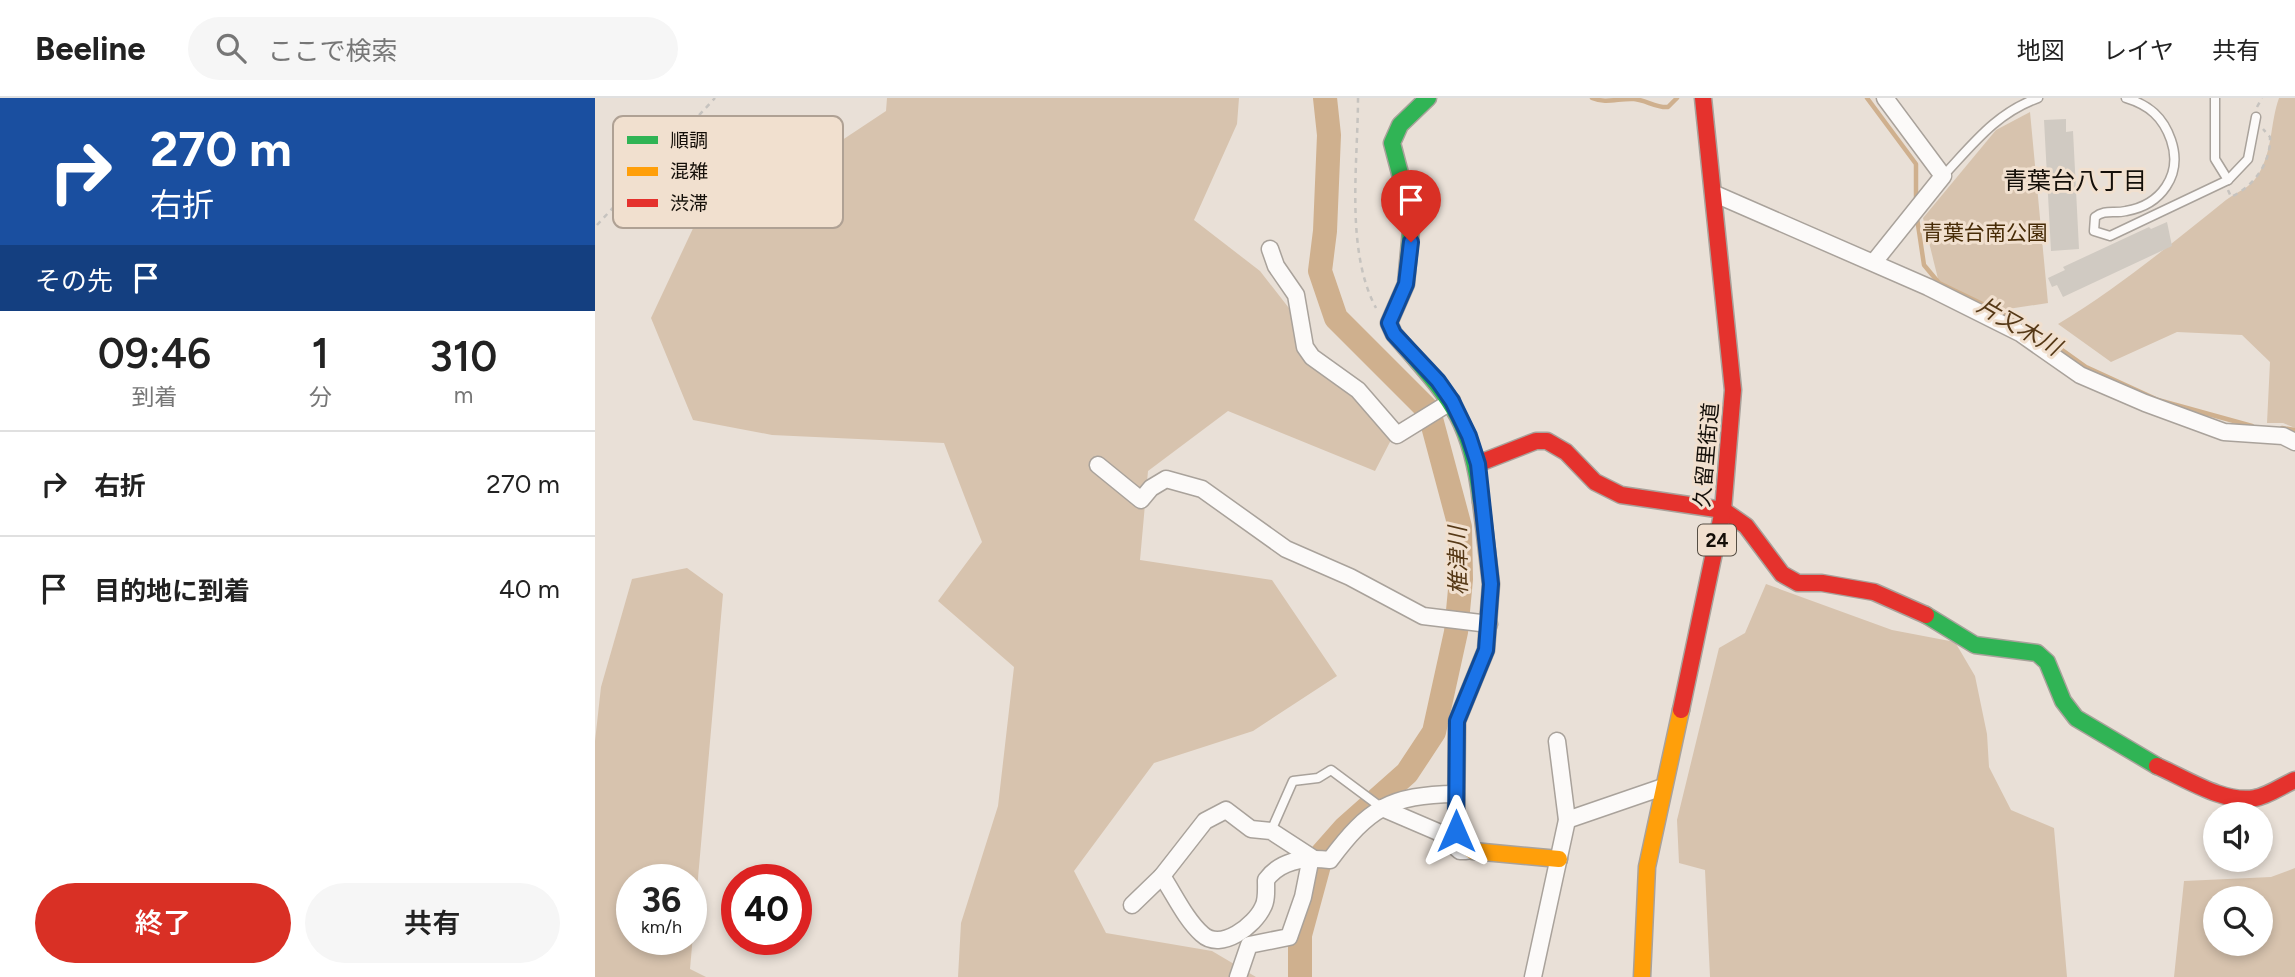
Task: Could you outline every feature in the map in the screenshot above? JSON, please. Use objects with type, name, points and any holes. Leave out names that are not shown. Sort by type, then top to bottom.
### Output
[{"type":"street","points":[[1428,98],[1401,125],[1392,143],[1412,219],[1406,284],[1389,323],[1394,334],[1438,381],[1452,401],[1469,436],[1478,464],[1491,584],[1489,624],[1486,650],[1457,721],[1456,831],[1462,843],[1472,851]]},
{"type":"street","name":"久留里街道","points":[[1642,977],[1647,867],[1723,510],[1733,390],[1715,194],[1703,98]]},
{"type":"street","points":[[1874,262],[1943,176],[1885,98]]},
{"type":"street","points":[[1715,194],[1874,262],[2020,333],[2080,375],[2145,403],[2224,432],[2283,436],[2295,442]]},
{"type":"street","points":[[1271,249],[1276,266],[1296,295],[1305,347],[1312,357],[1332,374],[1357,390],[1397,435],[1452,401]]},
{"type":"street","points":[[1478,464],[1536,441],[1547,441],[1566,452],[1595,482],[1621,495],[1723,510],[1746,526],[1782,574],[1798,583],[1822,583],[1874,592],[1939,621],[1975,645],[2037,653],[2047,662],[2063,701],[2077,718],[2147,762],[2223,794],[2241,797],[2255,798],[2295,780]]},
{"type":"street","points":[[1098,465],[1142,500],[1151,488],[1165,479],[1202,489],[1286,550],[1350,578],[1423,616],[1489,624]]},
{"type":"street","points":[[1533,977],[1567,820],[1557,741]]},
{"type":"street","points":[[1567,820],[1663,787]]},
{"type":"street","points":[[1162,876],[1203,935],[1215,941],[1230,938],[1255,919],[1265,905],[1266,880],[1283,864],[1311,857],[1330,860],[1350,833],[1395,800],[1419,794],[1456,794]]},
{"type":"street","points":[[1382,808],[1438,832],[1460,850],[1559,859]]},
{"type":"street","points":[[1132,905],[1162,876],[1205,821],[1226,810],[1251,829],[1271,831],[1311,857]]},
{"type":"street","points":[[1238,977],[1249,945],[1289,937],[1303,897],[1311,857]]},
{"type":"lane","points":[[1943,176],[1991,122],[2015,106],[2038,98]]},
{"type":"lane","points":[[2126,98],[2141,102],[2156,113],[2166,127],[2175,158],[2174,173],[2159,196],[2147,205],[2123,212],[2101,212],[2092,223],[2094,231],[2110,236],[2228,180],[2248,159],[2256,117]]},
{"type":"lane","points":[[2215,98],[2215,159],[2228,180]]},
{"type":"lane","points":[[1271,831],[1293,781],[1318,778],[1331,770],[1382,808]]},
{"type":"path","points":[[698,116],[715,98]]},
{"type":"path","points":[[1358,98],[1360,262],[1369,295],[1380,316],[1389,323]]},
{"type":"path","points":[[597,225],[613,208]]},
{"type":"green space","points":[[887,98],[1239,98],[1237,124],[1194,220],[1260,271],[1292,312],[1299,349],[1360,398],[1391,440],[1375,471],[1228,411],[1148,471],[1140,560],[1272,580],[1337,676],[1253,731],[1154,763],[1074,871],[1106,933],[1212,951],[1256,977],[958,977],[961,923],[998,806],[1014,667],[938,601],[982,542],[944,443],[772,435],[693,420],[651,318],[693,228],[843,228],[843,140],[886,111]]},
{"type":"green space","points":[[2279,98],[2295,98],[2295,428],[2283,423],[2267,423],[2270,362],[2242,335],[2177,332],[2111,362],[2058,324],[2123,281],[2226,200],[2251,184],[2263,166]]},
{"type":"green space","name":"青葉台南公園","points":[[2030,112],[2048,303],[1995,311],[1939,283],[1923,218],[1996,130]]},
{"type":"green space","points":[[687,568],[723,594],[699,864],[616,864],[616,955],[691,955],[690,969],[706,977],[595,977],[595,741],[601,687],[632,579]]},
{"type":"green space","points":[[1766,584],[1892,630],[1955,642],[1975,676],[1987,734],[1989,767],[2011,810],[2054,828],[2067,977],[1710,977],[1705,870],[1679,863],[1677,820],[1719,648],[1745,633]]},
{"type":"green space","points":[[2295,868],[2295,977],[2174,977],[2184,881],[2271,877]]},
{"type":"building","points":[[2066,119],[2066,132],[2073,131],[2079,249],[2051,251],[2044,120]]},
{"type":"building","points":[[2167,222],[2172,246],[2063,297],[2057,285],[2052,287],[2048,278],[2065,270],[2063,267],[2149,227],[2151,229]]},
{"type":"waterway","name":"椎津川","points":[[1300,977],[1300,935],[1322,854],[1345,828],[1407,773],[1434,732],[1456,632],[1461,579],[1460,527],[1429,411],[1336,318],[1320,271],[1325,231],[1329,135],[1325,98]]},
{"type":"waterway","name":"片又木川","points":[[1592,98],[1607,101],[1634,99],[1668,107],[1677,98]]},
{"type":"waterway","name":"片又木川","points":[[1867,98],[1916,164],[1916,202]]},
{"type":"waterway","name":"片又木川","points":[[1917,218],[1924,265],[1939,283],[2030,327],[2086,367],[2158,400],[2252,426]]},
{"type":"waterway","name":"片又木川","points":[[2282,428],[2295,430]]},
{"type":"traffic: fast","points":[[1428,98],[1400,125],[1392,143],[1412,219],[1406,284],[1389,323],[1394,334],[1454,409],[1471,448],[1481,502]]},
{"type":"traffic: fast","points":[[1926,615],[1975,645],[2037,653],[2047,662],[2063,701],[2076,718],[2157,766]]},
{"type":"traffic: slow","points":[[1481,502],[1491,584],[1486,650],[1457,721],[1456,831],[1462,843],[1473,851],[1559,859]]},
{"type":"traffic: slow","points":[[1642,977],[1647,867],[1681,710]]},
{"type":"traffic: jam","points":[[1681,710],[1723,510],[1733,390],[1703,98]]},
{"type":"traffic: jam","points":[[1477,464],[1536,441],[1547,441],[1566,452],[1595,482],[1621,495],[1723,510],[1746,526],[1782,574],[1798,583],[1822,583],[1874,592],[1926,615]]},
{"type":"traffic: jam","points":[[2157,766],[2218,794],[2243,799],[2265,795],[2295,780]]},
{"type":"district","name":"青葉台八丁目","points":[[2075,180]]},
{"type":"route","points":[[1411,242],[1406,284],[1389,323],[1394,334],[1438,381],[1452,401],[1469,436],[1478,464],[1491,584],[1486,650],[1463,700],[1457,721],[1456,831]]}]
